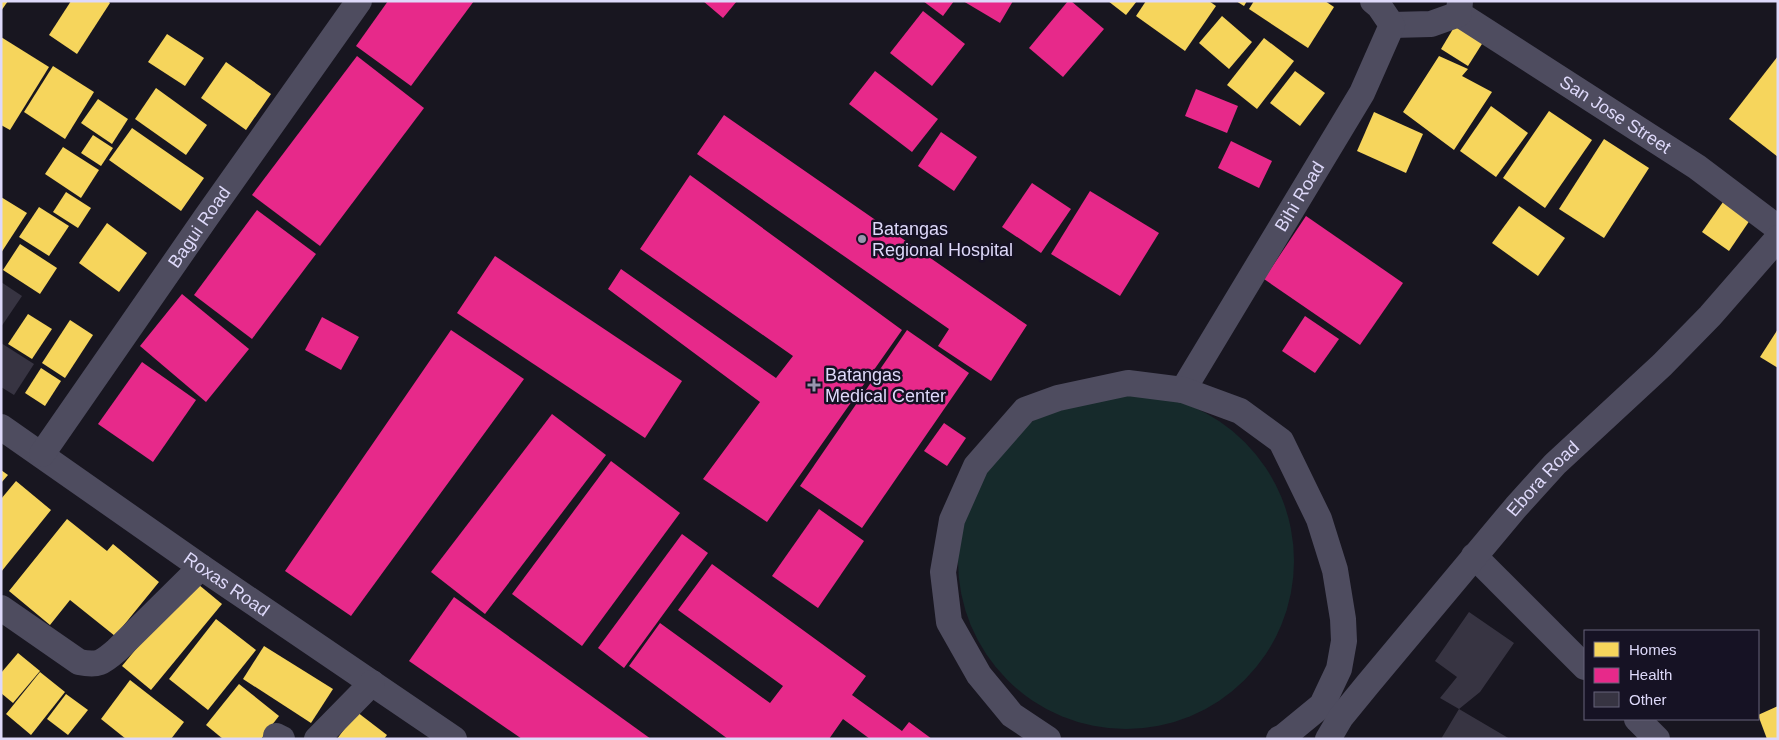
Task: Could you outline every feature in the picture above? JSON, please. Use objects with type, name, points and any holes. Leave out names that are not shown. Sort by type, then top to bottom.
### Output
[{"type":"street","name":"Bagui Road","points":[[42,454],[359,1]]},
{"type":"street","points":[[1373,1],[1379,6],[1392,25],[1431,24],[1460,8]]},
{"type":"street","name":"San Jose Street","points":[[1460,8],[1697,167],[1778,228]]},
{"type":"street","name":"Bihi Road","points":[[1183,390],[1362,94],[1392,25]]},
{"type":"street","name":"Ebora Road","points":[[1330,720],[1516,507],[1556,464],[1662,365],[1710,316],[1778,238]]},
{"type":"street","points":[[1048,739],[1012,715],[979,676],[948,622],[943,572],[952,520],[976,466],[1025,410],[1058,398],[1128,383],[1183,390],[1240,411],[1281,440],[1319,519],[1335,570],[1343,619],[1344,641],[1330,720],[1279,739]]},
{"type":"street","name":"Roxas Road","points":[[1,427],[201,567],[454,739]]},
{"type":"street","points":[[1474,556],[1584,666]]},
{"type":"street","points":[[1,608],[78,662],[92,665],[106,660],[201,567]]},
{"type":"street","points":[[317,739],[372,683]]},
{"type":"street","points":[[1638,720],[1657,739]]},
{"type":"green space","points":[[1110,393],[1142,393],[1190,405],[1220,421],[1256,454],[1266,467],[1282,497],[1291,528],[1294,561],[1291,594],[1282,625],[1266,655],[1233,691],[1220,701],[1190,717],[1175,722],[1142,729],[1110,729],[1062,717],[1032,701],[996,668],[986,655],[970,625],[965,610],[958,577],[958,545],[970,497],[986,467],[1019,431],[1032,421],[1062,405],[1077,400]]},
{"type":"building: Homes","points":[[1,1],[8,1],[1,11]]},
{"type":"building: Homes","points":[[71,1],[108,1],[110,3],[77,54],[49,35]]},
{"type":"building: Homes","points":[[1108,1],[1137,1],[1126,15]]},
{"type":"building: Homes","points":[[1146,1],[1209,1],[1216,6],[1185,51],[1136,16]]},
{"type":"building: Homes","points":[[1236,1],[1247,1],[1244,6]]},
{"type":"building: Homes","points":[[1254,1],[1325,1],[1334,7],[1308,48],[1249,9]]},
{"type":"building: Homes","points":[[1222,16],[1252,42],[1229,69],[1199,43]]},
{"type":"building: Homes","points":[[1459,19],[1487,36],[1468,66],[1441,49]]},
{"type":"building: Homes","points":[[167,34],[204,58],[185,86],[148,62]]},
{"type":"building: Homes","points":[[1,37],[49,67],[10,130],[1,125]]},
{"type":"building: Homes","points":[[1264,38],[1294,61],[1257,109],[1227,85]]},
{"type":"building: Homes","points":[[1439,56],[1468,69],[1462,76],[1492,92],[1454,150],[1403,112]]},
{"type":"building: Homes","points":[[1778,56],[1778,157],[1729,119]]},
{"type":"building: Homes","points":[[226,62],[271,94],[246,130],[201,98]]},
{"type":"building: Homes","points":[[53,66],[94,92],[65,139],[24,112]]},
{"type":"building: Homes","points":[[1295,71],[1325,93],[1300,126],[1270,103]]},
{"type":"building: Homes","points":[[156,88],[207,125],[186,155],[135,119]]},
{"type":"building: Homes","points":[[98,99],[128,119],[112,144],[81,123]]},
{"type":"building: Homes","points":[[1491,106],[1528,133],[1496,177],[1460,151]]},
{"type":"building: Homes","points":[[1549,111],[1592,140],[1545,208],[1503,178]]},
{"type":"building: Homes","points":[[1374,112],[1423,134],[1406,173],[1357,151]]},
{"type":"building: Homes","points":[[132,128],[204,178],[181,211],[109,160]]},
{"type":"building: Homes","points":[[93,135],[113,148],[101,166],[81,153]]},
{"type":"building: Homes","points":[[1604,139],[1649,168],[1604,238],[1559,209]]},
{"type":"building: Homes","points":[[63,147],[99,170],[81,198],[45,174]]},
{"type":"building: Homes","points":[[66,192],[91,208],[78,228],[53,212]]},
{"type":"building: Homes","points":[[1,197],[27,213],[1,253]]},
{"type":"building: Homes","points":[[1723,202],[1750,220],[1729,251],[1702,232]]},
{"type":"building: Homes","points":[[1519,206],[1565,238],[1538,276],[1492,243]]},
{"type":"building: Homes","points":[[39,207],[69,226],[49,256],[19,237]]},
{"type":"building: Homes","points":[[107,223],[147,253],[119,292],[79,263]]},
{"type":"building: Homes","points":[[20,244],[57,268],[40,294],[3,270]]},
{"type":"building: Homes","points":[[28,314],[52,329],[32,359],[8,344]]},
{"type":"building: Homes","points":[[70,320],[93,335],[65,378],[42,363]]},
{"type":"building: Homes","points":[[1778,329],[1778,368],[1760,357]]},
{"type":"building: Homes","points":[[41,368],[61,381],[45,406],[25,393]]},
{"type":"building: Homes","points":[[1,470],[8,475],[1,483]]},
{"type":"building: Homes","points":[[16,481],[51,510],[1,572],[1,499]]},
{"type":"building: Homes","points":[[67,519],[107,551],[113,544],[159,582],[115,636],[70,600],[50,625],[9,591]]},
{"type":"building: Homes","points":[[193,580],[222,604],[151,690],[122,666]]},
{"type":"building: Homes","points":[[216,619],[256,650],[208,710],[169,679]]},
{"type":"building: Homes","points":[[264,646],[333,689],[311,723],[243,679]]},
{"type":"building: Homes","points":[[18,653],[40,671],[13,703],[1,693],[1,673]]},
{"type":"building: Homes","points":[[40,672],[65,692],[31,735],[6,714]]},
{"type":"building: Homes","points":[[130,680],[184,722],[171,739],[126,739],[101,719]]},
{"type":"building: Homes","points":[[239,684],[279,716],[261,739],[223,739],[206,725]]},
{"type":"building: Homes","points":[[66,694],[88,710],[68,735],[47,719]]},
{"type":"building: Homes","points":[[1778,706],[1778,739],[1767,739],[1759,715]]},
{"type":"building: Homes","points":[[357,712],[387,735],[384,739],[337,739]]},
{"type":"building: Health","points":[[388,1],[474,1],[411,86],[356,46]]},
{"type":"building: Health","points":[[703,1],[737,1],[723,18]]},
{"type":"building: Health","points":[[923,1],[954,1],[943,16]]},
{"type":"building: Health","points":[[963,1],[1013,1],[1000,23]]},
{"type":"building: Health","points":[[1068,1],[1071,1],[1104,29],[1063,77],[1029,48]]},
{"type":"building: Health","points":[[923,11],[965,44],[932,86],[890,53]]},
{"type":"building: Health","points":[[357,56],[424,108],[320,246],[252,195]]},
{"type":"building: Health","points":[[875,71],[938,119],[912,152],[849,104]]},
{"type":"building: Health","points":[[1196,89],[1238,106],[1227,133],[1185,116]]},
{"type":"building: Health","name":"Batangas Regional Hospital","points":[[724,115],[1027,325],[991,381],[938,346],[949,329],[697,154]]},
{"type":"building: Health","points":[[941,132],[977,157],[954,191],[918,166]]},
{"type":"building: Health","points":[[1231,141],[1272,161],[1259,188],[1218,168]]},
{"type":"building: Health","points":[[690,175],[902,330],[767,522],[703,479],[760,402],[608,289],[621,269],[776,378],[793,356],[640,249]]},
{"type":"building: Health","points":[[1032,183],[1071,209],[1041,253],[1002,227]]},
{"type":"building: Health","points":[[1090,191],[1159,233],[1120,296],[1051,254]]},
{"type":"building: Health","points":[[257,210],[316,254],[252,339],[194,295]]},
{"type":"building: Health","points":[[1306,216],[1403,283],[1360,345],[1264,279]]},
{"type":"building: Health","points":[[495,256],[682,381],[645,438],[457,313]]},
{"type":"building: Health","points":[[182,294],[249,349],[206,402],[140,346]]},
{"type":"building: Health","points":[[1305,316],[1339,339],[1315,373],[1282,351]]},
{"type":"building: Health","points":[[322,317],[359,337],[341,370],[305,350]]},
{"type":"building: Health","points":[[451,330],[524,379],[351,616],[285,571]]},
{"type":"building: Health","points":[[907,330],[969,373],[862,528],[800,486]]},
{"type":"building: Health","points":[[142,362],[196,400],[153,462],[98,424]]},
{"type":"building: Health","points":[[552,414],[606,455],[485,614],[431,572]]},
{"type":"building: Health","points":[[944,423],[966,438],[947,466],[924,451]]},
{"type":"building: Health","points":[[611,461],[680,513],[582,646],[512,594]]},
{"type":"building: Health","points":[[819,509],[864,541],[818,608],[772,576]]},
{"type":"building: Health","points":[[682,534],[708,553],[624,668],[598,648]]},
{"type":"building: Health","points":[[712,564],[866,676],[852,695],[902,731],[909,722],[932,739],[870,739],[843,719],[829,739],[728,739],[629,666],[660,623],[770,703],[783,686],[678,610]]},
{"type":"building: Health","points":[[454,597],[651,739],[522,739],[409,661]]},
{"type":"building: Other","points":[[1,282],[22,296],[1,327]]},
{"type":"building: Other","points":[[1,343],[34,364],[14,395],[1,387]]},
{"type":"building: Other","points":[[1469,612],[1514,643],[1480,692],[1459,709],[1440,698],[1457,677],[1435,661]]},
{"type":"building: Other","points":[[1459,709],[1510,739],[1441,739]]},
{"type":"place","name":"Batangas Regional Hospital","points":[[862,239]]},
{"type":"place","name":"Batangas Medical Center","points":[[814,385]]}]
